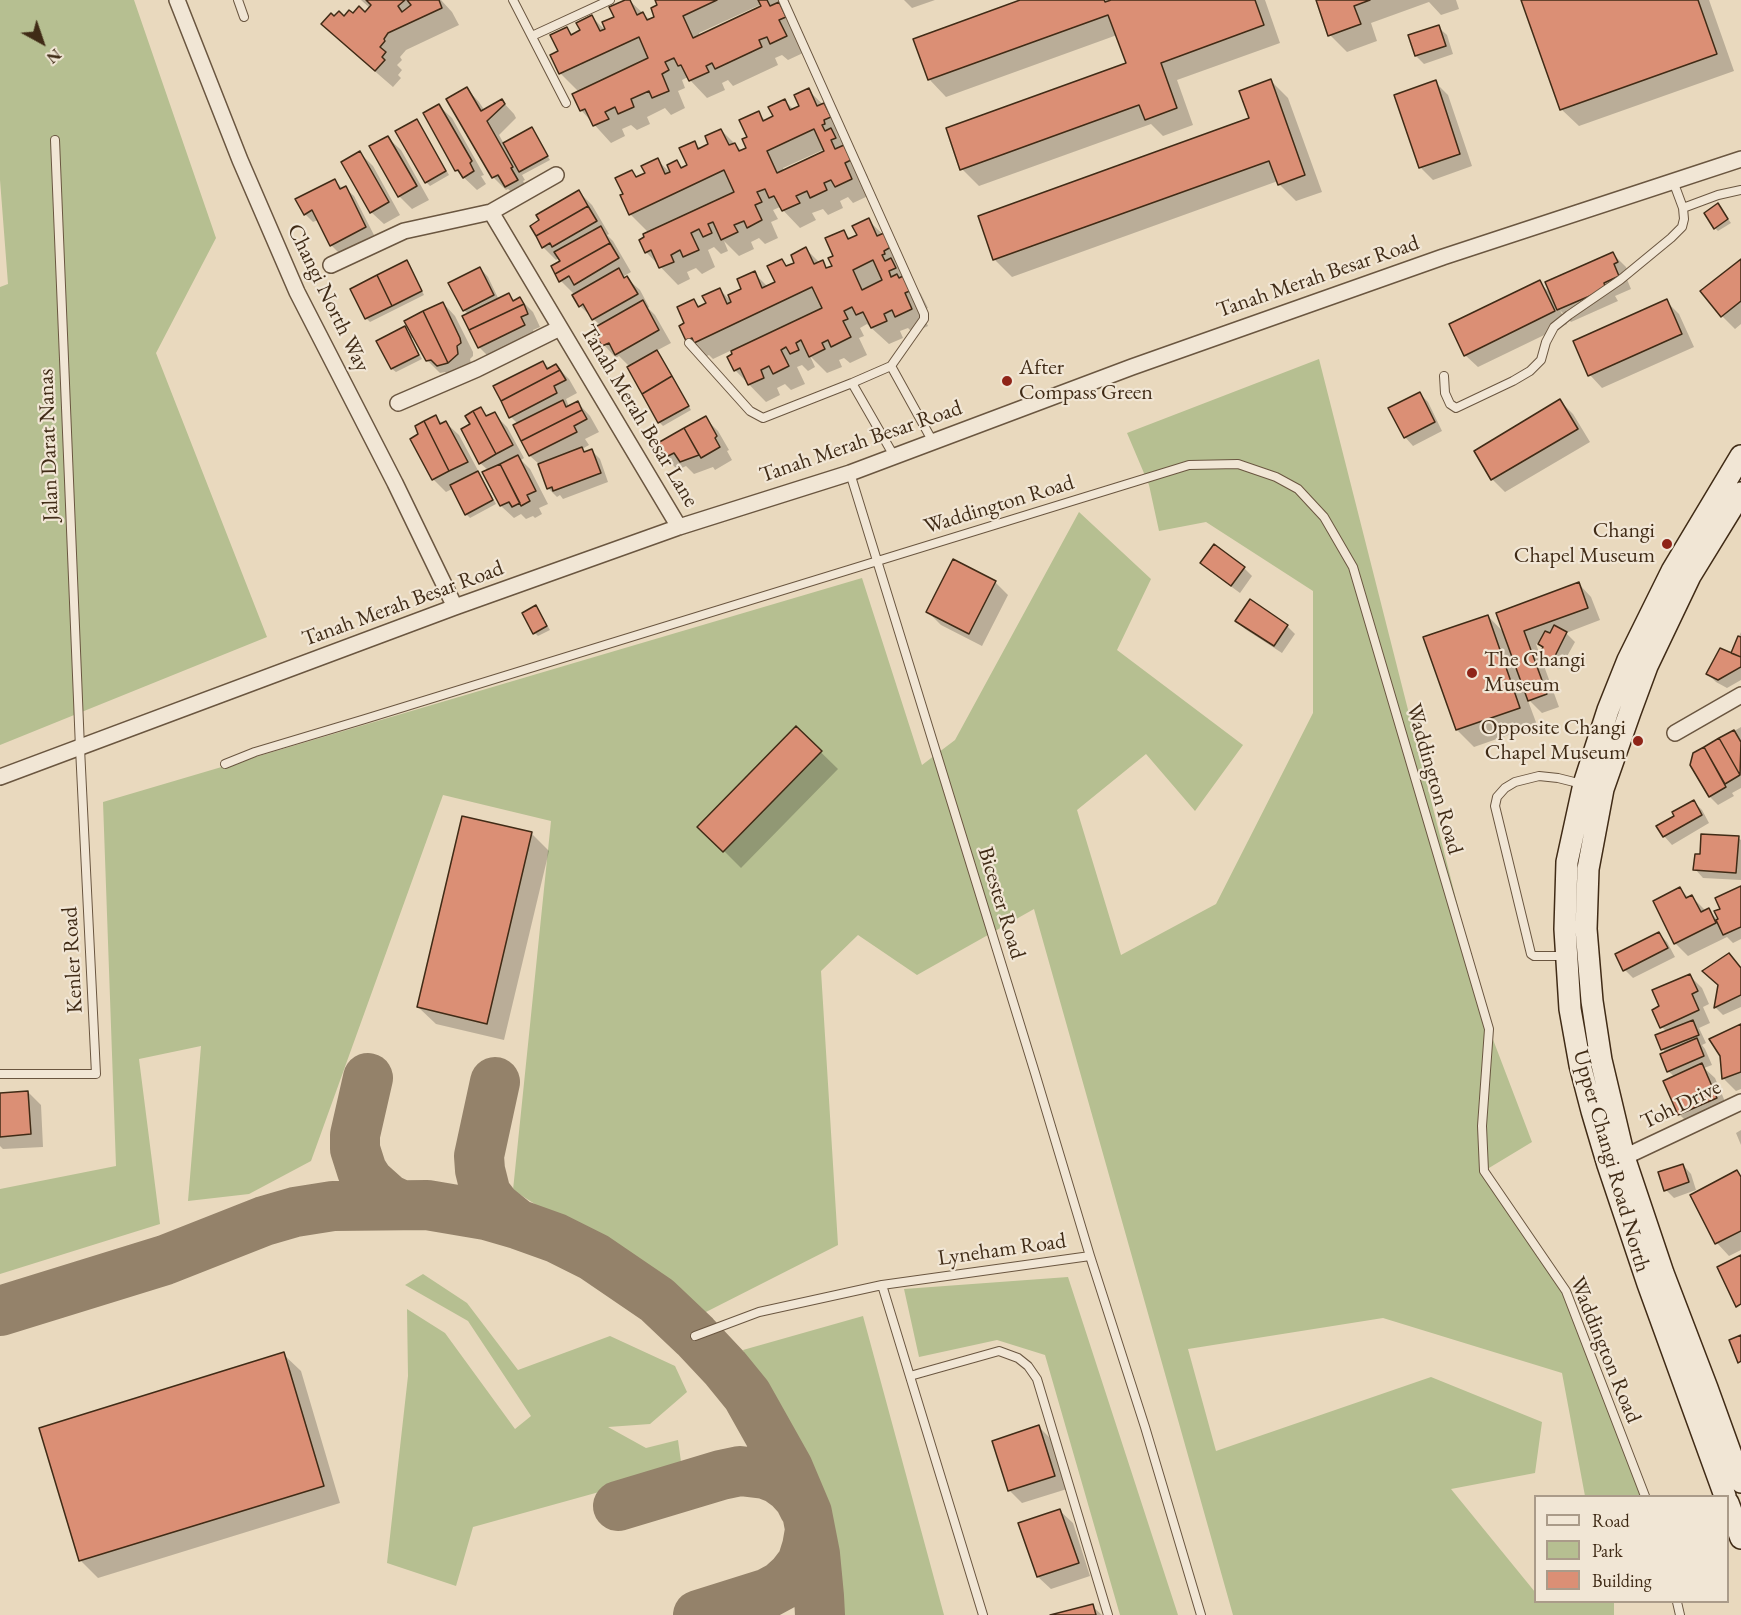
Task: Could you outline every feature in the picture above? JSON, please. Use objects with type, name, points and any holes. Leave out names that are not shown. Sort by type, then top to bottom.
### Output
[{"type":"street","name":"Changi North Way","points":[[177,0],[240,160],[297,292],[395,483],[455,607]]},
{"type":"street","name":"Tanah Merah Besar Road","points":[[0,777],[455,607],[679,527],[849,473],[1143,363],[1443,257],[1741,159]]},
{"type":"street","points":[[331,266],[404,231],[491,212],[556,175]]},
{"type":"street","name":"Tanah Merah Besar Lane","points":[[491,212],[679,527]]},
{"type":"street","name":"Tanah Merah Besar Lane","points":[[399,403],[477,369],[560,328]]},
{"type":"street","name":"Upper Changi Road North","points":[[1741,456],[1672,571],[1641,632],[1608,710],[1584,784],[1567,862],[1565,929],[1570,1009],[1580,1065],[1616,1161],[1663,1273],[1741,1482]]},
{"type":"street","name":"Upper Changi Road North","points":[[1725,1495],[1648,1284],[1616,1161],[1592,1001],[1586,929],[1588,869],[1603,789],[1647,666],[1690,576],[1741,493]]},
{"type":"street","points":[[1675,734],[1741,695]]},
{"type":"street","name":"Toh Drive","points":[[1616,1161],[1741,1101]]},
{"type":"street","points":[[1729,1506],[1741,1538]]},
{"type":"lane","points":[[238,0],[244,16]]},
{"type":"lane","points":[[513,0],[566,103]]},
{"type":"lane","points":[[532,36],[610,0]]},
{"type":"lane","points":[[689,343],[750,411],[763,418],[891,366],[924,319],[924,314],[783,0]]},
{"type":"lane","name":"Jalan Darat Nanas","points":[[55,140],[80,748]]},
{"type":"lane","points":[[1444,376],[1445,393],[1450,404],[1456,408],[1530,371],[1541,360],[1546,342],[1554,327],[1620,279],[1682,227],[1683,208],[1673,181]]},
{"type":"lane","points":[[1683,208],[1741,190]]},
{"type":"lane","points":[[891,366],[933,441]]},
{"type":"lane","points":[[852,383],[894,456]]},
{"type":"lane","name":"Waddington Road","points":[[225,764],[255,752],[1189,465],[1238,464],[1276,477],[1298,489],[1324,517],[1353,567],[1489,1029],[1482,1126],[1484,1171],[1566,1291],[1644,1495]]},
{"type":"lane","name":"Bicester Road","points":[[849,473],[1090,1256]]},
{"type":"lane","name":"Kenler Road","points":[[0,1074],[96,1074],[80,748]]},
{"type":"lane","points":[[1567,956],[1534,956],[1531,954],[1495,806],[1497,797],[1505,788],[1515,782],[1539,776],[1584,784]]},
{"type":"lane","name":"Lyneham Road","points":[[696,1336],[759,1312],[882,1285],[1090,1256],[1145,1427],[1201,1615]]},
{"type":"lane","points":[[882,1285],[983,1615]]},
{"type":"lane","points":[[910,1376],[999,1351],[1018,1358],[1028,1366],[1037,1379],[1108,1615]]},
{"type":"green space","points":[[0,0],[134,0],[216,238],[156,353],[267,637],[0,745],[0,287],[8,284],[0,180]]},
{"type":"green space","points":[[1319,359],[1489,1029],[1532,1142],[1484,1171],[1566,1291],[1645,1495],[1585,1495],[1562,1373],[1383,1318],[1188,1349],[1216,1451],[1431,1377],[1542,1422],[1535,1473],[1451,1489],[1534,1591],[1534,1603],[1614,1603],[1614,1615],[1233,1615],[1034,909],[917,975],[858,935],[821,971],[838,1245],[704,1313],[513,1190],[551,821],[443,795],[311,1161],[249,1194],[188,1201],[201,1046],[139,1059],[160,1224],[0,1274],[0,1189],[116,1166],[103,802],[862,578],[922,765],[955,740],[1079,512],[1151,579],[1117,650],[1243,745],[1195,811],[1146,754],[1077,810],[1121,955],[1216,904],[1313,713],[1313,591],[1206,522],[1159,531],[1149,485],[1127,433]]},
{"type":"green space","points":[[423,1274],[467,1303],[518,1370],[610,1336],[675,1366],[687,1392],[650,1424],[608,1427],[646,1448],[678,1440],[682,1469],[473,1527],[456,1586],[387,1563],[408,1376],[407,1309],[445,1333],[515,1429],[531,1416],[468,1321],[405,1285]]},
{"type":"green space","points":[[1068,1277],[1178,1615],[1120,1615],[1045,1355],[997,1340],[919,1357],[904,1289]]},
{"type":"green space","points":[[863,1316],[944,1615],[844,1615],[743,1350]]},
{"type":"building","points":[[366,0],[405,0],[398,6],[402,12],[411,5],[407,0],[439,0],[442,8],[388,33],[380,47],[386,52],[382,57],[385,60],[375,71],[321,24],[331,13],[334,16],[339,11],[344,16],[349,10],[353,13],[359,6],[365,12],[371,5]]},
{"type":"building","points":[[630,0],[637,15],[643,12],[647,20],[654,17],[651,8],[657,5],[655,0],[717,0],[683,16],[693,38],[761,6],[758,0],[767,0],[770,6],[779,2],[786,17],[779,20],[787,36],[770,44],[767,37],[759,40],[762,47],[715,69],[712,63],[706,66],[709,72],[689,81],[681,65],[678,66],[674,58],[665,62],[669,70],[662,74],[669,91],[652,98],[649,91],[631,99],[634,107],[618,114],[615,107],[605,112],[609,119],[593,126],[585,109],[580,111],[572,94],[648,58],[639,37],[559,74],[550,55],[558,51],[550,35],[567,27],[571,35],[580,30],[576,23],[592,15],[600,31],[605,29],[602,22],[614,17],[609,7]]},
{"type":"building","points":[[1020,0],[1104,0],[1105,2],[1111,0],[1255,0],[1264,25],[1161,63],[1177,108],[1145,120],[1139,105],[960,170],[946,128],[1126,63],[1108,15],[928,80],[913,39]]},
{"type":"building","points":[[1316,0],[1370,0],[1354,6],[1361,24],[1328,36]]},
{"type":"building","points":[[1521,0],[1698,0],[1717,54],[1560,110]]},
{"type":"building","points":[[1439,25],[1446,46],[1415,56],[1408,35]]},
{"type":"building","points":[[1271,79],[1305,175],[1278,185],[1269,161],[993,260],[978,216],[1249,118],[1239,91]]},
{"type":"building","points":[[1436,80],[1460,154],[1419,168],[1394,95]]},
{"type":"building","points":[[467,87],[481,111],[502,99],[505,104],[487,121],[518,180],[505,187],[498,175],[492,178],[446,99]]},
{"type":"building","points":[[809,88],[817,106],[824,103],[831,117],[824,120],[825,124],[822,125],[825,131],[831,128],[836,138],[831,140],[835,149],[844,145],[851,160],[845,163],[852,179],[835,187],[831,180],[824,183],[827,190],[810,198],[807,191],[796,196],[800,203],[782,211],[774,196],[769,198],[765,189],[757,192],[762,202],[755,205],[762,220],[747,228],[744,221],[734,225],[738,232],[721,240],[713,222],[708,224],[712,233],[703,237],[699,229],[691,233],[699,250],[683,257],[680,250],[671,255],[674,262],[659,268],[651,250],[645,253],[639,240],[644,237],[643,234],[734,192],[724,170],[629,215],[620,195],[623,194],[615,178],[632,170],[636,177],[645,173],[641,166],[658,158],[665,174],[670,172],[667,165],[677,160],[681,168],[687,165],[679,148],[695,141],[698,149],[708,144],[705,136],[721,129],[729,145],[735,143],[739,151],[746,148],[742,139],[747,137],[739,120],[759,111],[763,121],[773,116],[768,107],[785,99],[790,110],[799,106],[794,95]],"holes":[[[814,129],[824,151],[777,173],[767,151]]]},
{"type":"building","points":[[439,104],[472,161],[470,163],[474,171],[463,178],[458,170],[455,171],[423,113]]},
{"type":"building","points":[[417,119],[446,171],[425,183],[395,131]]},
{"type":"building","points":[[532,127],[548,156],[519,172],[503,143]]},
{"type":"building","points":[[388,136],[417,186],[398,197],[369,146]]},
{"type":"building","points":[[360,151],[389,202],[370,213],[341,162]]},
{"type":"building","points":[[335,179],[340,189],[346,186],[366,227],[330,246],[312,210],[304,215],[295,199]]},
{"type":"building","points":[[579,190],[588,206],[536,236],[530,226],[539,220],[536,215]]},
{"type":"building","points":[[1718,203],[1728,219],[1714,229],[1704,213]]},
{"type":"building","points":[[588,206],[597,221],[552,247],[550,243],[542,248],[536,236]]},
{"type":"building","points":[[869,218],[877,236],[884,233],[891,247],[882,255],[885,261],[891,258],[896,268],[889,271],[891,277],[897,274],[899,278],[905,275],[912,290],[905,293],[912,309],[895,317],[892,310],[884,314],[887,321],[871,328],[863,312],[856,315],[852,307],[844,311],[848,319],[843,321],[851,337],[831,347],[828,340],[822,343],[825,349],[809,357],[801,340],[796,343],[799,350],[790,354],[786,347],[781,350],[789,366],[773,374],[769,366],[761,370],[764,378],[748,385],[740,368],[734,371],[727,357],[732,354],[731,351],[822,308],[812,287],[694,343],[692,338],[686,341],[679,326],[684,323],[677,307],[694,299],[698,307],[706,303],[702,296],[720,288],[727,304],[731,302],[728,295],[741,289],[737,279],[755,271],[762,288],[775,282],[767,266],[782,259],[786,266],[794,263],[791,255],[806,247],[814,264],[823,260],[826,268],[832,266],[828,258],[833,256],[825,238],[844,230],[848,239],[857,235],[852,226]],"holes":[[[873,260],[882,280],[862,290],[853,270]]]},
{"type":"building","points":[[601,226],[610,243],[555,274],[551,266],[560,261],[554,252]]},
{"type":"building","points":[[610,243],[619,258],[574,285],[569,276],[559,282],[555,274]]},
{"type":"building","points":[[1613,252],[1618,262],[1614,264],[1619,276],[1604,283],[1606,289],[1557,310],[1545,282]]},
{"type":"building","points":[[1741,259],[1741,301],[1721,317],[1700,291]]},
{"type":"building","points":[[407,260],[422,291],[392,306],[377,275]]},
{"type":"building","points":[[480,267],[494,295],[463,311],[448,283]]},
{"type":"building","points":[[619,268],[624,278],[627,276],[638,294],[592,320],[583,304],[579,307],[572,295]]},
{"type":"building","points":[[377,275],[392,306],[365,319],[350,289]]},
{"type":"building","points":[[1540,280],[1555,311],[1464,356],[1449,324]]},
{"type":"building","points":[[509,293],[513,301],[520,297],[524,304],[469,330],[462,316]]},
{"type":"building","points":[[1667,299],[1682,334],[1588,376],[1573,341]]},
{"type":"building","points":[[643,300],[659,330],[615,355],[609,343],[602,346],[592,329]]},
{"type":"building","points":[[443,302],[461,343],[457,346],[458,354],[448,363],[423,311]]},
{"type":"building","points":[[524,304],[528,314],[521,317],[525,325],[478,348],[469,330]]},
{"type":"building","points":[[423,311],[448,363],[437,366],[431,360],[426,361],[404,321]]},
{"type":"building","points":[[405,326],[419,355],[391,369],[376,341]]},
{"type":"building","points":[[657,350],[672,376],[642,394],[627,367]]},
{"type":"building","points":[[543,361],[547,369],[556,364],[560,370],[501,401],[493,386]]},
{"type":"building","points":[[560,370],[566,380],[554,386],[557,393],[509,418],[501,401]]},
{"type":"building","points":[[672,376],[689,406],[658,423],[642,394]]},
{"type":"building","points":[[1420,392],[1435,422],[1404,438],[1388,408]]},
{"type":"building","points":[[1560,399],[1578,429],[1491,480],[1474,451]]},
{"type":"building","points":[[563,400],[566,407],[578,401],[582,410],[521,441],[513,425]]},
{"type":"building","points":[[481,407],[486,416],[495,412],[513,445],[496,454],[473,411]]},
{"type":"building","points":[[582,410],[587,419],[574,426],[577,432],[529,456],[521,441]]},
{"type":"building","points":[[473,411],[496,454],[479,464],[461,429],[470,424],[465,416]]},
{"type":"building","points":[[436,415],[440,424],[446,421],[468,462],[449,471],[424,421]]},
{"type":"building","points":[[706,416],[720,447],[701,458],[684,428]]},
{"type":"building","points":[[424,421],[449,471],[432,480],[410,439],[418,434],[415,426]]},
{"type":"building","points":[[684,428],[699,455],[680,462],[674,453],[664,458],[656,444]]},
{"type":"building","points":[[582,447],[584,452],[592,449],[601,473],[553,491],[552,487],[547,489],[538,464]]},
{"type":"building","points":[[518,455],[536,491],[527,495],[530,501],[521,506],[500,464]]},
{"type":"building","points":[[500,464],[520,503],[512,507],[509,502],[500,506],[482,472]]},
{"type":"building","points":[[478,471],[493,500],[465,515],[450,485]]},
{"type":"building","points":[[1214,544],[1245,567],[1231,586],[1200,563]]},
{"type":"building","points":[[953,559],[996,581],[969,634],[926,612]]},
{"type":"building","points":[[1579,582],[1588,608],[1524,631],[1547,694],[1528,701],[1496,613]]},
{"type":"building","points":[[1250,599],[1288,625],[1274,646],[1235,621]]},
{"type":"building","points":[[536,605],[547,626],[533,634],[522,613]]},
{"type":"building","name":"The Changi Museum","points":[[1488,615],[1520,708],[1456,730],[1423,637]]},
{"type":"building","points":[[1554,625],[1567,632],[1552,662],[1539,655],[1543,647],[1538,644],[1545,631],[1550,633]]},
{"type":"building","points":[[1738,636],[1741,637],[1741,657],[1731,653]]},
{"type":"building","points":[[1720,648],[1741,657],[1741,667],[1718,680],[1706,674]]},
{"type":"building","points":[[796,726],[822,751],[723,852],[697,827]]},
{"type":"building","points":[[1734,730],[1741,742],[1740,775],[1719,738]]},
{"type":"building","points":[[1719,738],[1740,775],[1725,784],[1704,747]]},
{"type":"building","points":[[1704,747],[1726,787],[1709,797],[1690,765],[1693,753]]},
{"type":"building","points":[[1694,800],[1702,815],[1663,837],[1656,826],[1674,816],[1672,812]]},
{"type":"building","points":[[462,816],[532,832],[487,1024],[417,1007]]},
{"type":"building","points":[[1701,834],[1739,836],[1736,873],[1693,870],[1695,854],[1700,854]]},
{"type":"building","points":[[1741,886],[1741,927],[1723,935],[1714,911],[1720,909],[1715,898]]},
{"type":"building","points":[[1680,887],[1686,898],[1692,895],[1701,912],[1709,908],[1716,923],[1674,944],[1653,901]]},
{"type":"building","points":[[1659,932],[1668,948],[1623,971],[1615,954]]},
{"type":"building","points":[[1729,953],[1741,968],[1741,995],[1714,1008],[1718,985],[1702,971]]},
{"type":"building","points":[[1690,974],[1698,991],[1692,994],[1699,1010],[1660,1028],[1652,1010],[1659,1006],[1652,990]]},
{"type":"building","points":[[1693,1020],[1699,1035],[1661,1050],[1655,1035]]},
{"type":"building","points":[[1741,1024],[1741,1072],[1722,1079],[1720,1056],[1709,1039]]},
{"type":"building","points":[[1697,1038],[1704,1056],[1667,1072],[1660,1054]]},
{"type":"building","points":[[1702,1063],[1717,1098],[1678,1115],[1663,1081]]},
{"type":"building","points":[[28,1091],[31,1134],[0,1137],[0,1093]]},
{"type":"building","points":[[1683,1164],[1689,1182],[1664,1191],[1658,1172]]},
{"type":"building","points":[[1737,1170],[1741,1177],[1741,1231],[1715,1244],[1690,1195]]},
{"type":"building","points":[[1741,1255],[1741,1304],[1736,1307],[1717,1267]]},
{"type":"building","points":[[1741,1335],[1741,1361],[1738,1363],[1729,1340]]},
{"type":"building","points":[[284,1352],[324,1486],[79,1561],[39,1428]]},
{"type":"building","points":[[1039,1425],[1055,1476],[1008,1491],[992,1441]]},
{"type":"building","points":[[1060,1509],[1079,1563],[1037,1577],[1018,1523]]},
{"type":"building","points":[[1093,1604],[1096,1615],[1050,1615]]},
{"type":"taxiway","points":[[368,1078],[355,1135],[355,1149],[362,1171],[369,1182],[388,1199],[401,1205]]},
{"type":"taxiway","points":[[495,1082],[479,1156],[480,1170],[486,1194],[496,1207],[517,1224]]},
{"type":"taxiway","points":[[0,1311],[165,1260],[264,1221],[295,1212],[333,1206],[427,1205],[486,1215],[556,1238],[594,1257],[657,1300],[695,1336],[747,1395],[788,1468],[807,1513],[815,1554],[820,1615]]},
{"type":"taxiway","points":[[618,1506],[740,1471],[765,1474],[778,1479],[799,1498],[804,1508]]},
{"type":"taxiway","points":[[698,1615],[768,1593],[781,1586],[802,1563],[810,1530]]},
{"type":"place","name":"After Compass Green","points":[[1007,381]]},
{"type":"place","name":"Changi Chapel Museum","points":[[1667,544]]},
{"type":"place","name":"The Changi Museum","points":[[1472,673]]},
{"type":"place","name":"Opposite Changi Chapel Museum","points":[[1638,741]]}]
